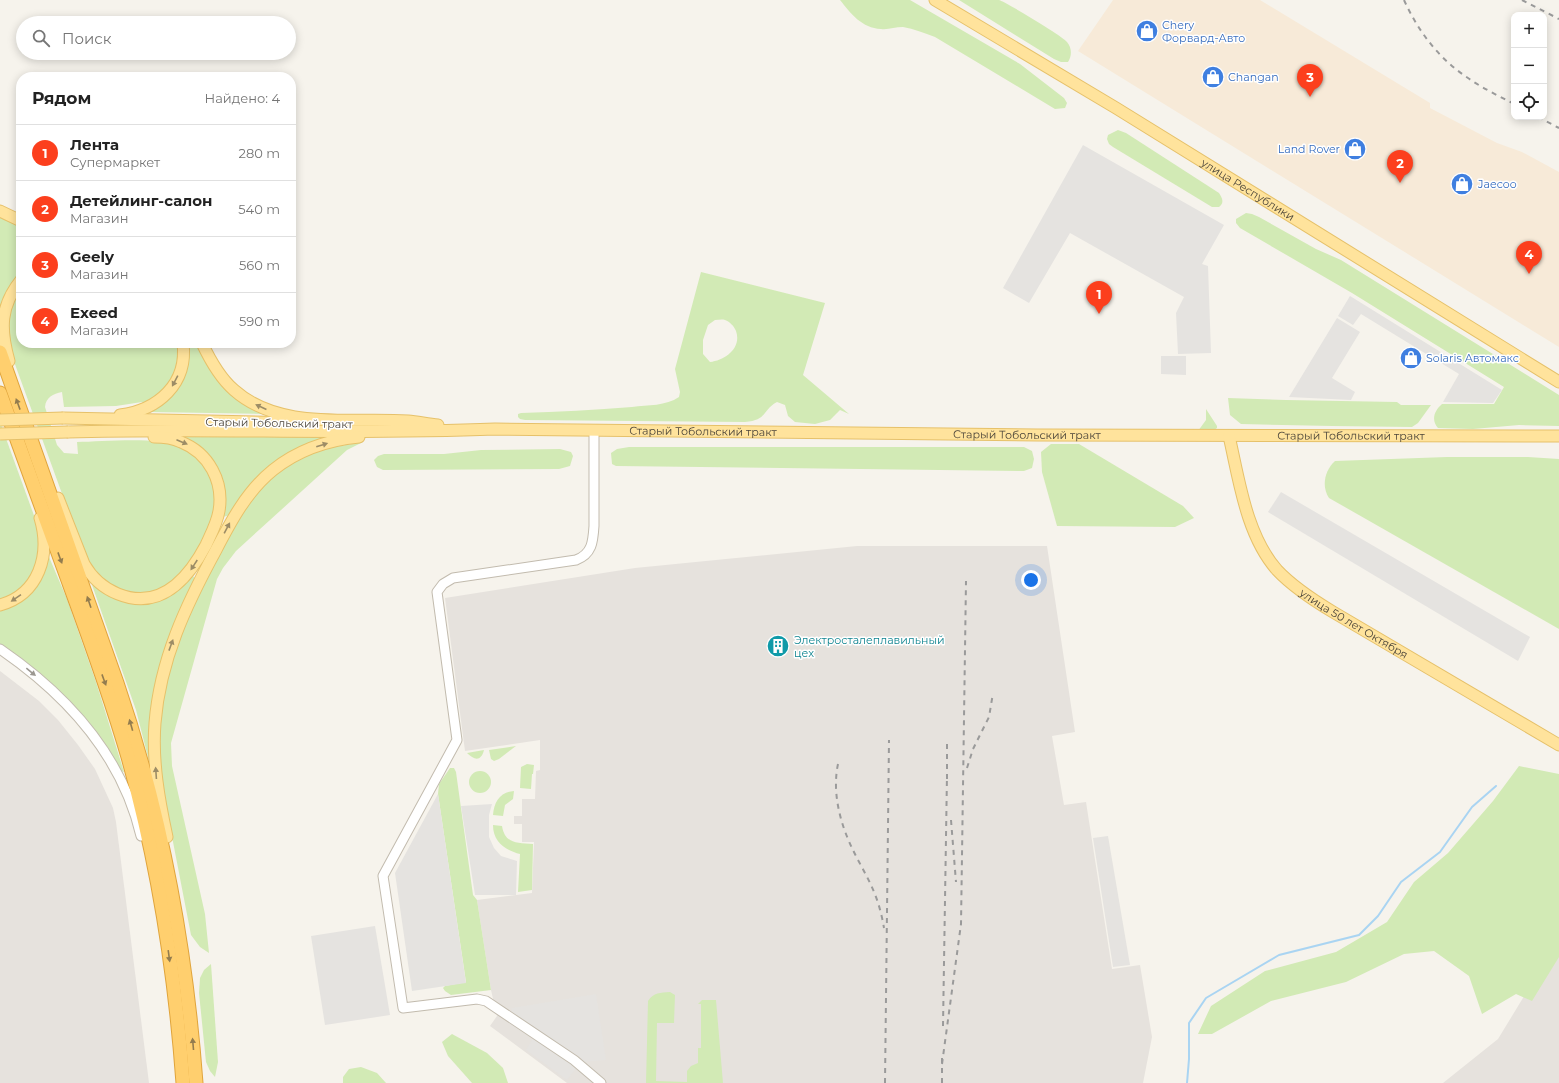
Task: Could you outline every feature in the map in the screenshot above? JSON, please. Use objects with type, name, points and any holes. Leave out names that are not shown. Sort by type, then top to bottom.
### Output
[{"type":"highway","points":[[0,352],[129,718],[157,818],[178,922],[189,1004],[196,1083]]},
{"type":"highway","points":[[0,393],[81,616],[117,721],[145,823],[166,928],[178,1019],[183,1083]]},
{"type":"main road","name":"улица Республики","points":[[935,0],[1116,108],[1559,382]]},
{"type":"main road","points":[[0,212],[16,219]]},
{"type":"main road","points":[[10,379],[9,360],[5,348],[1,325],[7,299],[16,287]]},
{"type":"main road","points":[[90,418],[138,411],[161,399],[174,384],[178,376],[183,358],[182,348]]},
{"type":"main road","points":[[205,348],[218,370],[233,389],[242,397],[266,410],[284,415],[306,418],[408,421],[440,428]]},
{"type":"main road","name":"Старый Тобольский тракт","points":[[0,420],[90,418],[495,429],[1229,436],[1559,436]]},
{"type":"main road","points":[[178,922],[175,880],[157,785],[154,746],[157,702],[163,671],[176,632],[194,591],[233,518],[252,491],[266,476],[286,460],[304,451],[327,443],[352,438],[408,435],[440,428]]},
{"type":"main road","name":"Старый Тобольский тракт","points":[[0,434],[440,428]]},
{"type":"main road","points":[[41,466],[50,479],[84,564],[94,578],[112,591],[130,597],[139,598],[155,596],[177,585],[188,574],[197,561],[210,536],[217,518],[220,507],[220,494],[217,480],[212,469],[205,458],[195,449],[177,440],[88,432]]},
{"type":"main road","name":"улица 50 лет Октября","points":[[1229,436],[1243,497],[1252,525],[1268,558],[1276,569],[1303,593],[1333,612],[1559,745]]},
{"type":"main road","points":[[0,605],[14,599],[30,586],[36,578],[43,560],[45,546],[44,532],[29,486],[26,466]]},
{"type":"street","points":[[594,430],[594,526],[592,542],[588,553],[583,558],[576,560],[453,578],[443,584],[437,592],[457,740],[383,876],[403,1008],[477,999],[486,1001],[574,1060],[601,1083]]},
{"type":"street","points":[[0,649],[27,668],[60,696],[82,721],[110,760],[123,784],[138,825],[153,889],[166,928]]},
{"type":"shaded area","points":[[1113,0],[1260,0],[1430,103],[1430,108],[1497,143],[1522,152],[1559,172],[1559,347],[1078,51]]},
{"type":"shaded area","points":[[1083,145],[1224,225],[1202,264],[1208,266],[1211,353],[1178,354],[1176,313],[1184,297],[1070,233],[1029,303],[1003,288]]},
{"type":"shaded area","points":[[1350,296],[1502,390],[1493,403],[1443,402],[1459,374],[1361,314],[1353,325],[1338,316]]},
{"type":"shaded area","points":[[1337,318],[1360,332],[1332,378],[1355,392],[1351,400],[1289,397]]},
{"type":"shaded area","points":[[1161,356],[1186,356],[1186,375],[1161,374]]},
{"type":"shaded area","points":[[1281,492],[1530,637],[1518,661],[1268,512]]},
{"type":"shaded area","points":[[857,546],[1047,546],[1075,732],[1052,736],[1064,805],[1086,802],[1112,969],[1140,965],[1152,1037],[1143,1083],[567,1083],[490,1026],[497,1016],[491,990],[477,900],[532,893],[534,842],[522,842],[522,824],[514,824],[514,816],[522,816],[522,799],[535,799],[536,771],[540,770],[540,740],[465,751],[445,598],[635,568]]},
{"type":"shaded area","points":[[0,671],[39,701],[58,720],[95,769],[113,808],[149,1083],[0,1083]]},
{"type":"shaded area","points":[[438,794],[466,983],[412,991],[395,873]]},
{"type":"shaded area","points":[[492,804],[489,815],[489,837],[494,848],[501,856],[517,861],[516,895],[475,895],[461,806]]},
{"type":"shaded area","points":[[1108,836],[1130,965],[1113,967],[1093,838]]},
{"type":"shaded area","points":[[375,926],[390,1015],[325,1025],[311,936]]},
{"type":"shaded area","points":[[1559,939],[1559,1083],[1443,1083],[1498,1039]]},
{"type":"shaded area","points":[[596,994],[606,1060],[581,1062],[567,1080],[526,1050],[532,1040],[531,1035],[510,1019],[512,1008]]},
{"type":"green space","points":[[840,0],[910,0],[1020,64],[1064,98],[1067,103],[1065,108],[1055,109],[935,37],[903,27],[884,29],[868,26],[853,15]]},
{"type":"green space","points":[[959,0],[999,0],[1003,2],[1056,33],[1067,42],[1071,49],[1071,55],[1068,62],[1061,62],[1054,59]]},
{"type":"green space","points":[[1118,130],[1126,133],[1219,193],[1222,204],[1219,207],[1212,207],[1113,147],[1109,144],[1107,139],[1108,135]]},
{"type":"green space","points":[[1246,213],[1259,217],[1316,249],[1341,260],[1559,395],[1559,426],[1519,425],[1473,429],[1438,428],[1434,416],[1442,404],[1494,404],[1504,387],[1352,293],[1240,228],[1236,223],[1236,219]]},
{"type":"green space","points":[[0,216],[16,224],[16,281],[6,292],[0,307]]},
{"type":"green space","points":[[701,272],[825,303],[803,375],[849,414],[840,410],[830,420],[815,424],[795,422],[788,416],[785,405],[777,402],[758,419],[745,422],[525,420],[518,417],[518,414],[521,413],[618,408],[657,405],[668,402],[679,397],[680,392],[675,369]],"holes":[[[715,320],[725,320],[733,326],[736,331],[737,343],[731,352],[726,356],[710,362],[703,354],[703,340],[708,325]]]},
{"type":"green space","points":[[16,294],[16,348],[178,348],[178,365],[167,387],[144,405],[142,402],[116,406],[64,407],[62,392],[50,396],[45,407],[57,445],[64,453],[78,454],[77,442],[130,440],[158,442],[180,447],[190,453],[205,469],[214,489],[214,512],[211,523],[202,542],[185,569],[174,580],[162,588],[136,594],[121,591],[102,581],[85,557],[8,345],[6,338],[11,301]]},
{"type":"green space","points":[[184,348],[200,348],[205,357],[264,414],[151,412],[165,401]]},
{"type":"green space","points":[[1228,398],[1397,402],[1401,405],[1431,405],[1418,423],[1412,427],[1241,424],[1230,415]]},
{"type":"green space","points":[[1206,409],[1217,428],[1214,430],[1198,431],[1206,420]]},
{"type":"green space","points":[[0,422],[40,532],[38,563],[25,585],[15,593],[0,601]]},
{"type":"green space","points":[[179,436],[337,436],[309,445],[230,515],[223,517],[224,490]]},
{"type":"green space","points":[[363,442],[347,450],[236,551],[223,568],[217,579],[171,743],[172,766],[205,914],[209,953],[200,947],[191,935],[162,785],[158,742],[161,705],[172,654],[199,592],[242,511],[264,484],[281,470],[302,457],[323,449]]},
{"type":"green space","points":[[1051,444],[1079,444],[1183,506],[1194,518],[1175,527],[1057,526],[1042,472],[1041,452]]},
{"type":"green space","points":[[629,447],[1024,447],[1032,451],[1034,459],[1032,468],[1024,471],[616,466],[612,464],[611,453],[617,449]]},
{"type":"green space","points":[[560,449],[571,452],[573,456],[570,466],[559,469],[383,470],[377,467],[374,460],[378,456],[384,454],[444,454],[481,450]]},
{"type":"green space","points":[[1447,457],[1528,457],[1559,459],[1559,629],[1329,498],[1325,488],[1325,478],[1335,461]]},
{"type":"green space","points":[[49,557],[67,599],[96,682],[124,772],[121,771],[96,732],[68,700],[36,671],[0,644],[0,611],[20,601],[42,576]]},
{"type":"green space","points":[[193,576],[196,580],[178,616],[150,765],[136,710],[92,585],[115,599],[137,603],[158,600],[177,590]]},
{"type":"green space","points":[[516,746],[499,759],[494,761],[491,759],[489,750]]},
{"type":"green space","points":[[484,750],[481,757],[477,759],[467,753]]},
{"type":"green space","points":[[527,764],[534,765],[531,789],[520,788],[521,767]]},
{"type":"green space","points":[[1519,766],[1559,774],[1559,957],[1532,1001],[1516,994],[1482,1014],[1469,976],[1434,951],[1404,954],[1346,982],[1271,1001],[1212,1034],[1198,1034],[1211,1006],[1265,971],[1336,952],[1387,922],[1414,882],[1448,853],[1493,801]]},
{"type":"green space","points":[[450,768],[454,768],[456,772],[473,895],[477,900],[491,990],[451,995],[443,988],[445,986],[466,982],[438,794],[439,784]]},
{"type":"green space","points":[[480,771],[488,774],[491,782],[488,790],[480,793],[472,790],[469,782],[472,774]]},
{"type":"green space","points":[[514,791],[513,799],[505,805],[503,816],[493,815],[496,802],[499,798],[505,793]]},
{"type":"green space","points":[[493,825],[502,826],[506,836],[517,843],[533,844],[532,890],[518,892],[520,854],[505,848],[498,841],[495,836]]},
{"type":"green space","points":[[211,964],[218,1062],[215,1077],[210,1071],[206,1062],[199,993],[200,978],[204,970]]},
{"type":"green space","points":[[670,992],[675,995],[674,1023],[657,1023],[656,1081],[687,1082],[687,1071],[691,1066],[698,1063],[698,1048],[701,1048],[701,1004],[698,1004],[702,1000],[716,1000],[723,1083],[646,1083],[648,1001],[655,994]]},
{"type":"green space","points":[[452,1034],[487,1053],[503,1068],[508,1083],[472,1083],[448,1056],[442,1042]]},
{"type":"green space","points":[[361,1067],[377,1073],[386,1083],[343,1083],[343,1077],[349,1069]]},
{"type":"waterway","points":[[1187,1083],[1189,1023],[1206,998],[1279,955],[1359,935],[1378,916],[1401,882],[1440,852],[1472,807],[1496,786]]},
{"type":"railway","points":[[1404,0],[1416,23],[1430,44],[1448,62],[1473,82],[1511,102]]},
{"type":"railway","points":[[1522,0],[1559,19]]},
{"type":"railway","points":[[1544,120],[1559,128]]},
{"type":"railway","points":[[942,1064],[961,924],[966,581]]},
{"type":"railway","points":[[967,768],[973,749],[989,717],[993,693]]},
{"type":"railway","points":[[885,1083],[889,740]]},
{"type":"railway","points":[[947,741],[947,779]]},
{"type":"railway","points":[[838,764],[836,785],[838,807],[841,818],[852,848],[876,896],[884,928]]},
{"type":"railway","points":[[943,1026],[947,774]]},
{"type":"railway","points":[[951,820],[956,882]]},
{"type":"railway","points":[[942,1058],[942,1083]]},
{"type":"place","name":"Chery Форвард-Авто","points":[[1147,31]]},
{"type":"place","name":"Changan","points":[[1213,77]]},
{"type":"place","name":"Geely","points":[[1310,97]]},
{"type":"place","name":"Land Rover","points":[[1355,149]]},
{"type":"place","name":"Детейлинг-салон","points":[[1400,183]]},
{"type":"place","name":"Jaecoo","points":[[1462,184]]},
{"type":"place","name":"Exeed","points":[[1529,274]]},
{"type":"place","name":"Лента","points":[[1099,314]]},
{"type":"place","name":"Solaris Автомакс","points":[[1411,358]]},
{"type":"place","name":"Электросталеплавильный цех","points":[[778,646]]}]
